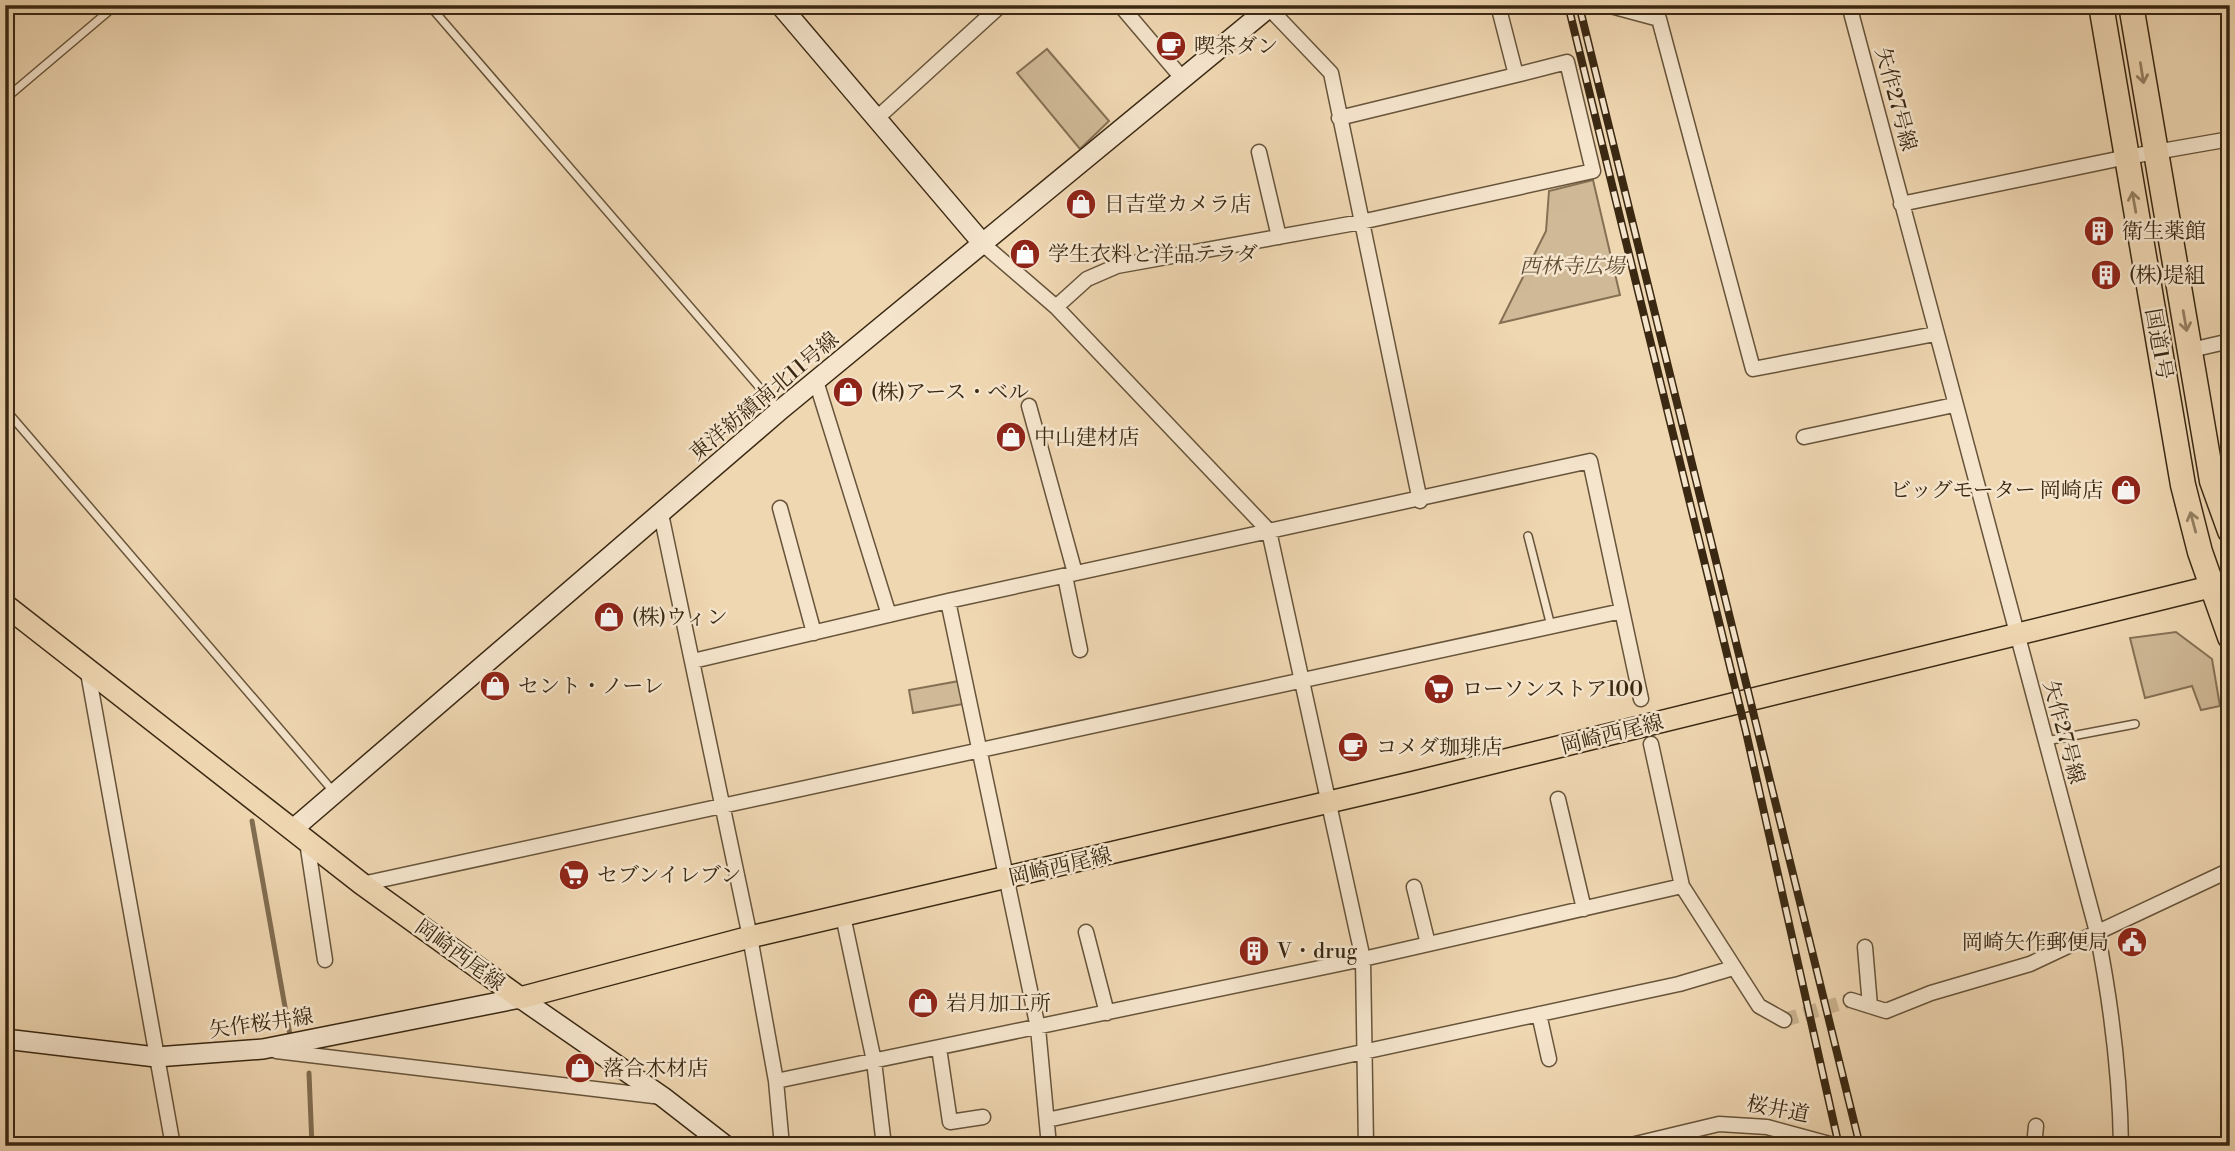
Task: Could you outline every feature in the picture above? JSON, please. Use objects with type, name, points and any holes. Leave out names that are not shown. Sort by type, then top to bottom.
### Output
[{"type":"highway","name":"国道1号","points":[[2101,5],[2183,485],[2221,585],[2230,637]]},
{"type":"highway","name":"国道1号","points":[[2131,5],[2212,481],[2230,531]]},
{"type":"main road","name":"岡崎西尾線","points":[[5,605],[362,884],[520,998],[750,937],[1329,802],[2221,585]]},
{"type":"street","points":[[780,5],[984,245],[1056,307],[1269,531],[1363,959],[1366,1146]]},
{"type":"street","points":[[876,119],[1001,5]]},
{"type":"street","points":[[1120,5],[1182,78]]},
{"type":"street","points":[[1498,5],[1516,75]]},
{"type":"street","points":[[1607,5],[1659,19],[1753,369],[1935,334]]},
{"type":"street","name":"矢作27号線","points":[[1849,5],[2097,932],[2108,987],[2120,1094],[2121,1146]]},
{"type":"street","name":"東洋紡績南北11号線","points":[[300,836],[335,793],[779,411],[1270,7]]},
{"type":"street","points":[[1270,7],[1331,73],[1420,500]]},
{"type":"street","points":[[1056,307],[1087,279],[1117,266],[1361,222],[1592,171],[1567,62],[1339,118]]},
{"type":"street","points":[[1901,204],[2155,151],[2230,139]]},
{"type":"street","points":[[1259,152],[1279,237]]},
{"type":"street","points":[[2191,350],[2230,341]]},
{"type":"street","points":[[816,381],[889,615]]},
{"type":"street","points":[[1804,437],[1954,405]]},
{"type":"street","points":[[1028,406],[1070,575],[1080,650]]},
{"type":"street","points":[[693,661],[948,601],[1590,461],[1641,699]]},
{"type":"street","points":[[780,508],[814,633]]},
{"type":"street","points":[[661,514],[750,937],[776,1081],[782,1146]]},
{"type":"street","points":[[948,601],[1038,1028],[1049,1146]]},
{"type":"street","points":[[362,884],[1622,611]]},
{"type":"street","points":[[87,667],[173,1146]]},
{"type":"street","points":[[1651,744],[1682,886],[1759,1006],[1784,1020]]},
{"type":"street","points":[[1558,799],[1584,909]]},
{"type":"street","points":[[300,836],[325,960]]},
{"type":"street","points":[[1851,1000],[1886,1011],[1931,993],[2031,964],[2230,870]]},
{"type":"street","points":[[776,1081],[1363,959],[1682,886]]},
{"type":"street","points":[[1414,887],[1428,944]]},
{"type":"street","points":[[843,916],[874,1061],[884,1146]]},
{"type":"street","points":[[1086,932],[1107,1013]]},
{"type":"street","points":[[1865,947],[1870,1006]]},
{"type":"street","points":[[1047,1120],[1679,984],[1733,968]]},
{"type":"street","points":[[520,998],[663,1097],[726,1146]]},
{"type":"street","name":"矢作桜井線","points":[[5,1039],[156,1056],[263,1049],[520,998]]},
{"type":"street","points":[[1539,1014],[1549,1059]]},
{"type":"street","points":[[939,1048],[950,1122],[983,1117]]},
{"type":"street","points":[[263,1049],[663,1097]]},
{"type":"street","name":"桜井道","points":[[1627,1146],[1719,1124],[1751,1124],[1837,1146]]},
{"type":"street","points":[[2034,1146],[2036,1126]]},
{"type":"lane","points":[[5,99],[116,5]]},
{"type":"lane","points":[[429,5],[779,411]]},
{"type":"lane","points":[[5,409],[335,793]]},
{"type":"lane","points":[[1528,536],[1551,626]]},
{"type":"lane","points":[[2045,741],[2135,724]]},
{"type":"green space","points":[[1047,49],[1109,121],[1080,149],[1017,73]]},
{"type":"green space","name":"西林寺広場","points":[[1593,180],[1620,295],[1500,323],[1546,231],[1549,191]]},
{"type":"green space","points":[[2176,632],[2212,659],[2220,706],[2201,710],[2192,686],[2145,698],[2130,638]]},
{"type":"green space","points":[[959,681],[963,704],[913,713],[909,690]]},
{"type":"waterway","points":[[252,821],[290,1035]]},
{"type":"waterway","points":[[309,1073],[312,1146]]},
{"type":"tunnel","points":[[1784,1020],[1851,1000]]},
{"type":"railway","points":[[1568,5],[1746,732],[1839,1146]]},
{"type":"railway","points":[[1579,5],[1860,1146]]},
{"type":"place","name":"喫茶ダン","points":[[1171,46]]},
{"type":"place","name":"日吉堂カメラ店","points":[[1081,204]]},
{"type":"place","name":"衛生薬館","points":[[2099,231]]},
{"type":"place","name":"学生衣料と洋品テラダ","points":[[1025,254]]},
{"type":"place","name":"(株)堤組","points":[[2106,275]]},
{"type":"place","name":"(株)アース・ベル","points":[[848,392]]},
{"type":"place","name":"中山建材店","points":[[1011,437]]},
{"type":"place","name":"ビッグモーター 岡崎店","points":[[2126,490]]},
{"type":"place","name":"(株)ウィン","points":[[609,617]]},
{"type":"place","name":"セント・ノーレ","points":[[495,686]]},
{"type":"place","name":"ローソンストア100","points":[[1439,689]]},
{"type":"place","name":"コメダ珈琲店","points":[[1353,747]]},
{"type":"place","name":"セブンイレブン","points":[[574,875]]},
{"type":"place","name":"岡崎矢作郵便局","points":[[2132,942]]},
{"type":"place","name":"V・drug","points":[[1254,951]]},
{"type":"place","name":"岩月加工所","points":[[923,1003]]},
{"type":"place","name":"落合木材店","points":[[580,1068]]}]
